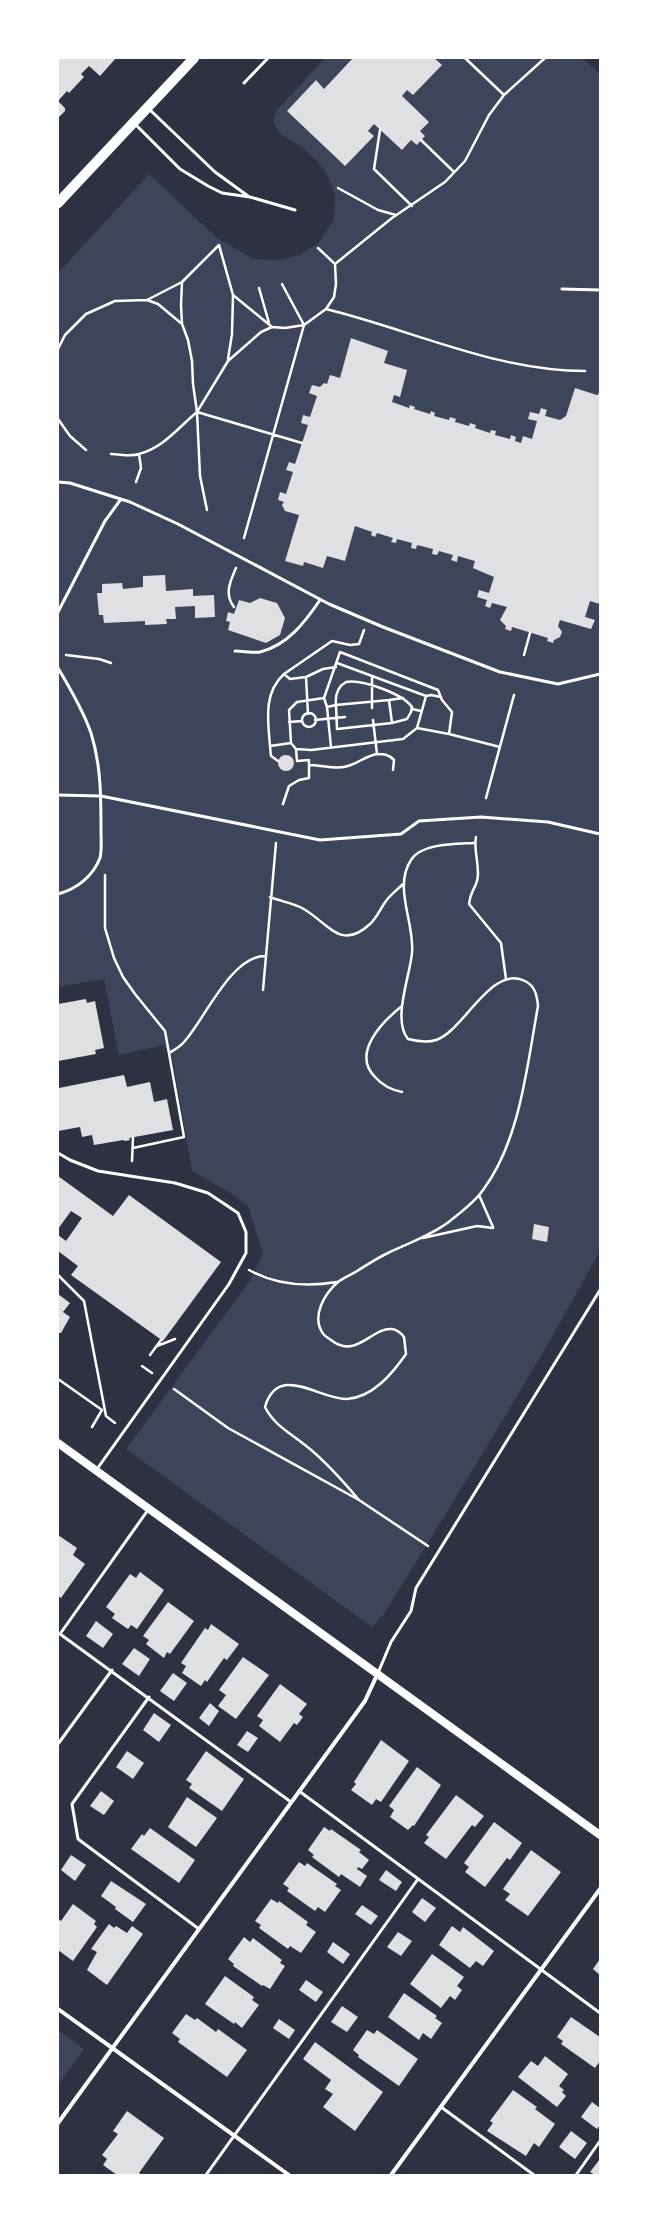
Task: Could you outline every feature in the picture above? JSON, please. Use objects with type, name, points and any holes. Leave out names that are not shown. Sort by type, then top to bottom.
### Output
[{"type":"main road","points":[[58,203],[194,58]]},
{"type":"main road","points":[[58,1443],[600,1835]]},
{"type":"street","points":[[58,2123],[365,1701],[377,1675]]},
{"type":"street","points":[[391,2175],[600,1889]]},
{"type":"street","points":[[58,2008],[289,2175]]},
{"type":"lane","points":[[244,83],[268,58]]},
{"type":"lane","points":[[147,107],[215,172],[250,197]]},
{"type":"lane","points":[[133,122],[180,169],[190,176],[222,192],[250,197],[295,210]]},
{"type":"lane","points":[[562,289],[600,290]]},
{"type":"lane","points":[[58,482],[70,483],[121,499],[178,524],[320,600],[367,621],[500,672],[558,684],[600,674]]},
{"type":"lane","points":[[58,612],[105,521],[121,499]]},
{"type":"lane","points":[[236,651],[260,652],[281,643],[304,624],[320,600]]},
{"type":"lane","points":[[58,668],[72,691],[90,732],[100,771],[101,796],[100,857],[90,877],[69,891],[58,894]]},
{"type":"lane","points":[[58,795],[101,796],[320,840],[401,834],[419,821],[481,818],[548,822],[600,834]]},
{"type":"lane","points":[[58,1153],[70,1160],[98,1171],[175,1183],[208,1193],[238,1213],[246,1232],[246,1254],[240,1265],[165,1376],[96,1471]]},
{"type":"lane","points":[[377,1675],[391,1642],[411,1611],[416,1588],[600,1290]]},
{"type":"lane","points":[[148,1509],[59,1635],[112,1670],[291,1802]]},
{"type":"lane","points":[[58,1744],[112,1670]]},
{"type":"lane","points":[[149,1697],[72,1804],[78,1839],[199,1929]]},
{"type":"lane","points":[[299,1791],[600,2013]]},
{"type":"lane","points":[[206,2175],[418,1879]]},
{"type":"lane","points":[[441,2107],[534,2175]]},
{"type":"lane","points":[[576,2175],[600,2141]]},
{"type":"path","points":[[465,58],[504,95]]},
{"type":"path","points":[[335,264],[396,215],[432,193],[454,172],[465,161],[490,115],[504,95],[545,58]]},
{"type":"path","points":[[380,130],[374,169],[412,206]]},
{"type":"path","points":[[421,140],[454,172]]},
{"type":"path","points":[[338,188],[378,210],[396,215]]},
{"type":"path","points":[[147,300],[182,282],[219,245],[233,295],[232,334],[228,360]]},
{"type":"path","points":[[111,454],[139,454],[164,442],[197,412],[228,360],[261,332],[272,327],[285,328],[304,325],[326,309],[334,297],[336,284],[335,264],[318,248]]},
{"type":"path","points":[[182,282],[182,324],[192,361],[193,384],[197,412],[200,476],[207,510]]},
{"type":"path","points":[[244,538],[304,325],[282,284]]},
{"type":"path","points":[[258,288],[269,323]]},
{"type":"path","points":[[233,295],[272,327]]},
{"type":"path","points":[[58,349],[65,335],[86,314],[115,301],[147,300],[158,304],[182,324]]},
{"type":"path","points":[[326,309],[493,358],[557,371],[585,371]]},
{"type":"path","points":[[197,412],[302,443]]},
{"type":"path","points":[[58,418],[70,436],[86,450]]},
{"type":"path","points":[[136,482],[141,468],[139,454]]},
{"type":"path","points":[[234,607],[230,602],[228,591],[236,568]]},
{"type":"path","points":[[278,761],[271,756],[266,710],[272,692],[284,674],[332,641],[350,645],[359,644],[367,621]]},
{"type":"path","points":[[524,655],[530,633]]},
{"type":"path","points":[[331,747],[327,707],[324,698],[340,652],[438,690],[441,697],[452,712],[449,734]]},
{"type":"path","points":[[66,655],[99,659],[111,663]]},
{"type":"path","points":[[337,663],[426,696],[431,694],[441,697]]},
{"type":"path","points":[[284,674],[290,679],[306,677],[323,669],[336,667]]},
{"type":"path","points":[[372,676],[372,708]]},
{"type":"path","points":[[306,677],[306,700],[308,714]]},
{"type":"path","points":[[359,681],[403,698],[409,703],[412,709],[407,719],[392,723],[374,726],[337,728],[336,696],[338,689],[346,682],[359,681]]},
{"type":"path","points":[[486,798],[514,695]]},
{"type":"path","points":[[296,749],[311,750],[375,741],[403,739],[417,728],[426,696]]},
{"type":"path","points":[[283,804],[289,786],[298,780],[309,778],[308,760],[297,761],[296,749],[291,743],[288,722],[289,710],[292,706],[306,700],[324,698]]},
{"type":"path","points":[[327,707],[403,698]]},
{"type":"path","points":[[389,700],[392,723]]},
{"type":"path","points":[[412,709],[421,711]]},
{"type":"path","points":[[308,714],[313,715],[315,720],[313,725],[309,727],[304,726],[302,721],[303,716],[308,714]]},
{"type":"path","points":[[315,720],[345,717]]},
{"type":"path","points":[[374,720],[376,754]]},
{"type":"path","points":[[288,722],[302,721]]},
{"type":"path","points":[[417,728],[449,734],[500,747]]},
{"type":"path","points":[[270,746],[291,743]]},
{"type":"path","points":[[309,765],[345,767],[367,756],[386,754],[394,760],[394,770]]},
{"type":"path","points":[[263,990],[264,956],[277,837]]},
{"type":"path","points":[[476,837],[474,843],[478,880],[470,893],[469,904],[501,943],[506,979]]},
{"type":"path","points":[[240,1265],[262,1278],[287,1283],[315,1286],[338,1282],[386,1254],[449,1222],[479,1195],[497,1169],[507,1146],[518,1108],[538,1006],[536,993],[530,984],[520,979],[506,979],[488,990],[467,1014],[436,1040],[417,1041],[408,1038],[404,1034],[402,1026],[402,1005],[413,951],[403,884],[411,859],[423,850],[445,844],[474,843]]},
{"type":"path","points":[[106,871],[105,928],[114,958],[135,994],[165,1031],[184,1137],[133,1148]]},
{"type":"path","points":[[270,897],[301,908],[321,921],[332,932],[344,936],[352,935],[370,924],[389,897],[403,884]]},
{"type":"path","points":[[169,1053],[183,1044],[228,978],[244,962],[257,956],[264,956]]},
{"type":"path","points":[[402,1005],[388,1017],[375,1032],[369,1045],[366,1058],[370,1072],[379,1081],[395,1091],[402,1092]]},
{"type":"path","points":[[132,1161],[133,1137]]},
{"type":"path","points":[[420,1238],[477,1226],[493,1228],[479,1195]]},
{"type":"path","points":[[58,1274],[84,1301],[106,1416],[115,1423],[112,1427]]},
{"type":"path","points":[[338,1282],[318,1312],[319,1326],[324,1334],[338,1345],[349,1346],[366,1341],[385,1330],[391,1329],[398,1331],[404,1337],[406,1354],[385,1380],[371,1390],[355,1397],[337,1398],[299,1385],[284,1386],[274,1391],[268,1398],[265,1407],[270,1418],[309,1448],[339,1476],[359,1500]]},
{"type":"path","points":[[157,1346],[175,1338]]},
{"type":"path","points":[[150,1355],[161,1340]]},
{"type":"path","points":[[142,1366],[153,1374]]},
{"type":"path","points":[[58,1379],[102,1410],[92,1426]]},
{"type":"path","points":[[174,1389],[228,1428],[359,1500],[429,1547]]},
{"type":"shaded area","points":[[325,58],[582,58],[600,74],[600,1251],[575,1297],[495,1434],[384,1614],[372,1627],[126,1449],[249,1282],[263,1254],[248,1206],[229,1192],[192,1171],[173,1061],[164,1045],[119,1055],[104,979],[58,987],[58,273],[149,174],[218,239],[254,259],[278,260],[299,255],[319,243],[334,219],[335,194],[326,172],[316,160],[302,147],[280,134],[273,121],[276,111]]},
{"type":"shaded area","points":[[58,2030],[84,2049],[58,2085]]},
{"type":"building","points":[[58,58],[116,58],[100,76],[89,66],[81,74],[84,77],[69,93],[67,91],[58,101]]},
{"type":"building","points":[[353,58],[434,58],[442,65],[413,95],[407,90],[402,96],[429,122],[420,131],[425,136],[417,145],[411,140],[402,150],[374,124],[368,131],[374,136],[345,166],[287,111],[316,80],[324,89]]},
{"type":"building","points":[[58,101],[65,108],[65,111],[58,118]]},
{"type":"building","points":[[351,338],[388,351],[384,363],[407,370],[400,397],[394,395],[392,402],[409,408],[410,405],[415,407],[414,409],[430,414],[431,411],[435,413],[434,416],[449,420],[450,417],[456,419],[455,422],[469,426],[470,423],[476,425],[475,428],[490,433],[491,430],[496,431],[495,435],[510,439],[511,435],[516,437],[515,441],[521,443],[523,436],[532,439],[537,421],[528,419],[530,412],[539,414],[541,408],[547,410],[545,416],[560,420],[566,416],[575,388],[600,396],[600,604],[590,601],[585,617],[595,620],[591,629],[560,620],[558,626],[562,632],[560,637],[554,640],[553,643],[547,641],[548,638],[512,627],[511,631],[505,629],[506,626],[500,620],[507,607],[492,603],[490,608],[485,606],[487,600],[477,597],[479,590],[489,593],[494,577],[473,568],[475,561],[458,556],[457,562],[451,560],[453,555],[439,551],[437,555],[432,554],[433,549],[417,545],[416,549],[411,548],[412,543],[397,539],[396,543],[391,542],[393,538],[377,533],[375,537],[371,535],[372,532],[355,526],[345,561],[327,556],[323,568],[304,562],[303,566],[285,561],[299,515],[285,511],[282,505],[284,502],[278,500],[280,492],[286,494],[293,472],[286,470],[289,462],[295,464],[308,425],[301,423],[303,415],[310,417],[317,396],[309,393],[312,385],[320,387],[324,383],[327,384],[330,375],[340,378]]},
{"type":"building","points":[[165,575],[166,591],[193,589],[193,596],[214,595],[215,617],[195,618],[195,606],[175,607],[176,619],[166,619],[167,624],[145,625],[145,621],[104,623],[103,615],[99,615],[97,593],[102,593],[102,584],[122,583],[123,589],[143,587],[143,576]]},
{"type":"building","points":[[260,598],[277,603],[285,618],[280,635],[266,643],[228,630],[230,622],[226,621],[228,612],[234,614],[239,600],[250,603]]},
{"type":"building","points":[[286,755],[293,760],[294,763],[289,770],[286,771],[279,766],[278,763],[283,756]]},
{"type":"building","points":[[86,999],[87,1003],[95,1001],[104,1048],[95,1050],[96,1054],[58,1061],[58,1004]]},
{"type":"building","points":[[124,1075],[127,1087],[150,1082],[154,1102],[167,1099],[173,1130],[129,1138],[130,1140],[125,1141],[123,1140],[94,1145],[92,1135],[82,1137],[80,1127],[58,1131],[59,1088]]},
{"type":"building","points":[[58,1176],[113,1216],[129,1195],[221,1262],[163,1341],[71,1275],[78,1266],[58,1251],[58,1235],[66,1241],[82,1218],[71,1211],[58,1229]]},
{"type":"building","points":[[534,1224],[549,1227],[547,1242],[532,1239]]},
{"type":"building","points":[[58,1294],[70,1303],[63,1312],[70,1317],[61,1333],[58,1333]]},
{"type":"building","points":[[58,1535],[77,1548],[73,1555],[85,1564],[61,1598],[58,1596]]},
{"type":"building","points":[[140,1572],[164,1590],[137,1629],[131,1625],[128,1629],[112,1618],[115,1614],[106,1607],[130,1574],[136,1578]]},
{"type":"building","points":[[168,1602],[194,1621],[170,1654],[167,1652],[164,1658],[146,1644],[149,1640],[143,1636]]},
{"type":"building","points":[[96,1621],[113,1634],[103,1648],[86,1636]]},
{"type":"building","points":[[211,1624],[239,1644],[227,1660],[224,1658],[207,1682],[205,1680],[201,1686],[182,1673],[186,1666],[181,1663],[205,1628],[208,1630]]},
{"type":"building","points":[[134,1648],[150,1659],[139,1676],[122,1664]]},
{"type":"building","points":[[243,1657],[269,1675],[236,1719],[218,1706],[226,1695],[219,1690]]},
{"type":"building","points":[[173,1673],[187,1683],[174,1701],[160,1691]]},
{"type":"building","points":[[280,1684],[307,1704],[299,1714],[303,1717],[297,1725],[294,1723],[280,1742],[259,1726],[263,1720],[257,1716]]},
{"type":"building","points":[[210,1703],[219,1711],[209,1726],[199,1718]]},
{"type":"building","points":[[154,1713],[171,1725],[159,1742],[143,1730]]},
{"type":"building","points":[[247,1731],[258,1738],[248,1752],[237,1745]]},
{"type":"building","points":[[381,1740],[409,1761],[381,1802],[376,1799],[372,1805],[351,1790],[356,1784],[354,1782]]},
{"type":"building","points":[[127,1751],[144,1763],[133,1779],[116,1767]]},
{"type":"building","points":[[206,1751],[244,1779],[222,1811],[189,1788],[192,1784],[186,1780]]},
{"type":"building","points":[[417,1767],[441,1785],[414,1826],[413,1825],[408,1830],[390,1817],[394,1810],[389,1806]]},
{"type":"building","points":[[101,1791],[114,1801],[104,1815],[90,1806]]},
{"type":"building","points":[[456,1795],[484,1816],[475,1827],[472,1825],[446,1859],[424,1843],[429,1837],[426,1835]]},
{"type":"building","points":[[187,1797],[217,1818],[196,1847],[168,1827]]},
{"type":"building","points":[[494,1822],[522,1843],[510,1860],[507,1858],[485,1887],[465,1872],[469,1867],[464,1863]]},
{"type":"building","points":[[324,1827],[330,1831],[331,1829],[361,1850],[359,1852],[369,1860],[362,1869],[358,1867],[357,1869],[367,1876],[360,1887],[341,1874],[339,1877],[312,1857],[314,1855],[308,1850]]},
{"type":"building","points":[[150,1828],[195,1860],[179,1883],[131,1849],[142,1834],[144,1836]]},
{"type":"building","points":[[531,1850],[561,1872],[528,1916],[505,1900],[510,1894],[503,1889]]},
{"type":"building","points":[[71,1855],[86,1865],[75,1881],[61,1870]]},
{"type":"building","points":[[299,1862],[305,1866],[307,1863],[337,1884],[335,1886],[341,1890],[325,1912],[318,1907],[315,1911],[287,1891],[289,1888],[283,1884]]},
{"type":"building","points":[[386,1870],[402,1882],[396,1891],[379,1880]]},
{"type":"building","points":[[111,1881],[146,1904],[133,1922],[115,1909],[116,1907],[101,1896]]},
{"type":"building","points":[[422,1898],[436,1908],[425,1922],[412,1912]]},
{"type":"building","points":[[271,1899],[278,1903],[279,1901],[308,1922],[306,1925],[316,1932],[301,1953],[290,1946],[288,1949],[259,1928],[261,1925],[255,1921]]},
{"type":"building","points":[[73,1904],[96,1921],[94,1924],[97,1927],[73,1961],[58,1950],[58,1919],[61,1921]]},
{"type":"building","points":[[362,1905],[378,1916],[371,1925],[355,1914]]},
{"type":"building","points":[[109,1924],[114,1928],[116,1926],[127,1933],[132,1926],[143,1934],[107,1985],[87,1970],[97,1952],[91,1949]]},
{"type":"building","points":[[452,1926],[460,1932],[463,1927],[494,1951],[483,1966],[476,1961],[470,1968],[439,1945]]},
{"type":"building","points":[[398,1932],[412,1941],[401,1956],[387,1947]]},
{"type":"building","points":[[244,1937],[250,1942],[253,1938],[282,1960],[280,1963],[285,1966],[270,1989],[263,1985],[262,1986],[233,1966],[234,1964],[228,1959]]},
{"type":"building","points":[[333,1942],[350,1954],[343,1964],[327,1952]]},
{"type":"building","points":[[432,1954],[464,1977],[457,1986],[462,1990],[455,2000],[450,1996],[441,2008],[410,1984]]},
{"type":"building","points":[[600,1959],[600,1975],[593,1969]]},
{"type":"building","points":[[225,1976],[254,1997],[252,2000],[259,2005],[242,2028],[235,2022],[234,2024],[205,2004]]},
{"type":"building","points":[[306,1980],[323,1992],[316,2002],[299,1990]]},
{"type":"building","points":[[404,1993],[437,2016],[435,2018],[442,2023],[431,2039],[423,2033],[419,2040],[388,2017]]},
{"type":"building","points":[[342,2006],[358,2017],[347,2032],[331,2022]]},
{"type":"building","points":[[186,2014],[195,2020],[197,2018],[216,2032],[218,2029],[247,2050],[227,2077],[178,2042],[180,2039],[172,2033]]},
{"type":"building","points":[[571,2017],[600,2037],[600,2061],[595,2068],[561,2044],[563,2041],[557,2037]]},
{"type":"building","points":[[279,2019],[295,2030],[289,2039],[273,2028]]},
{"type":"building","points":[[367,2030],[374,2034],[377,2030],[418,2059],[399,2086],[358,2057],[359,2055],[353,2050]]},
{"type":"building","points":[[315,2042],[383,2092],[355,2131],[323,2107],[333,2094],[325,2089],[331,2080],[303,2059]]},
{"type":"building","points":[[545,2056],[568,2074],[559,2086],[564,2090],[562,2092],[566,2096],[557,2107],[518,2077],[531,2061],[538,2066]]},
{"type":"building","points":[[513,2090],[537,2107],[535,2109],[555,2124],[539,2147],[534,2143],[526,2156],[487,2131],[493,2123],[490,2121]]},
{"type":"building","points":[[592,2102],[600,2108],[600,2125],[597,2129],[581,2117]]},
{"type":"building","points":[[127,2111],[164,2138],[139,2173],[142,2175],[117,2175],[103,2165],[107,2159],[102,2155],[118,2134],[113,2131]]},
{"type":"building","points":[[571,2131],[587,2143],[575,2159],[559,2147]]},
{"type":"building","points":[[600,2159],[600,2175],[595,2175],[590,2172]]}]
